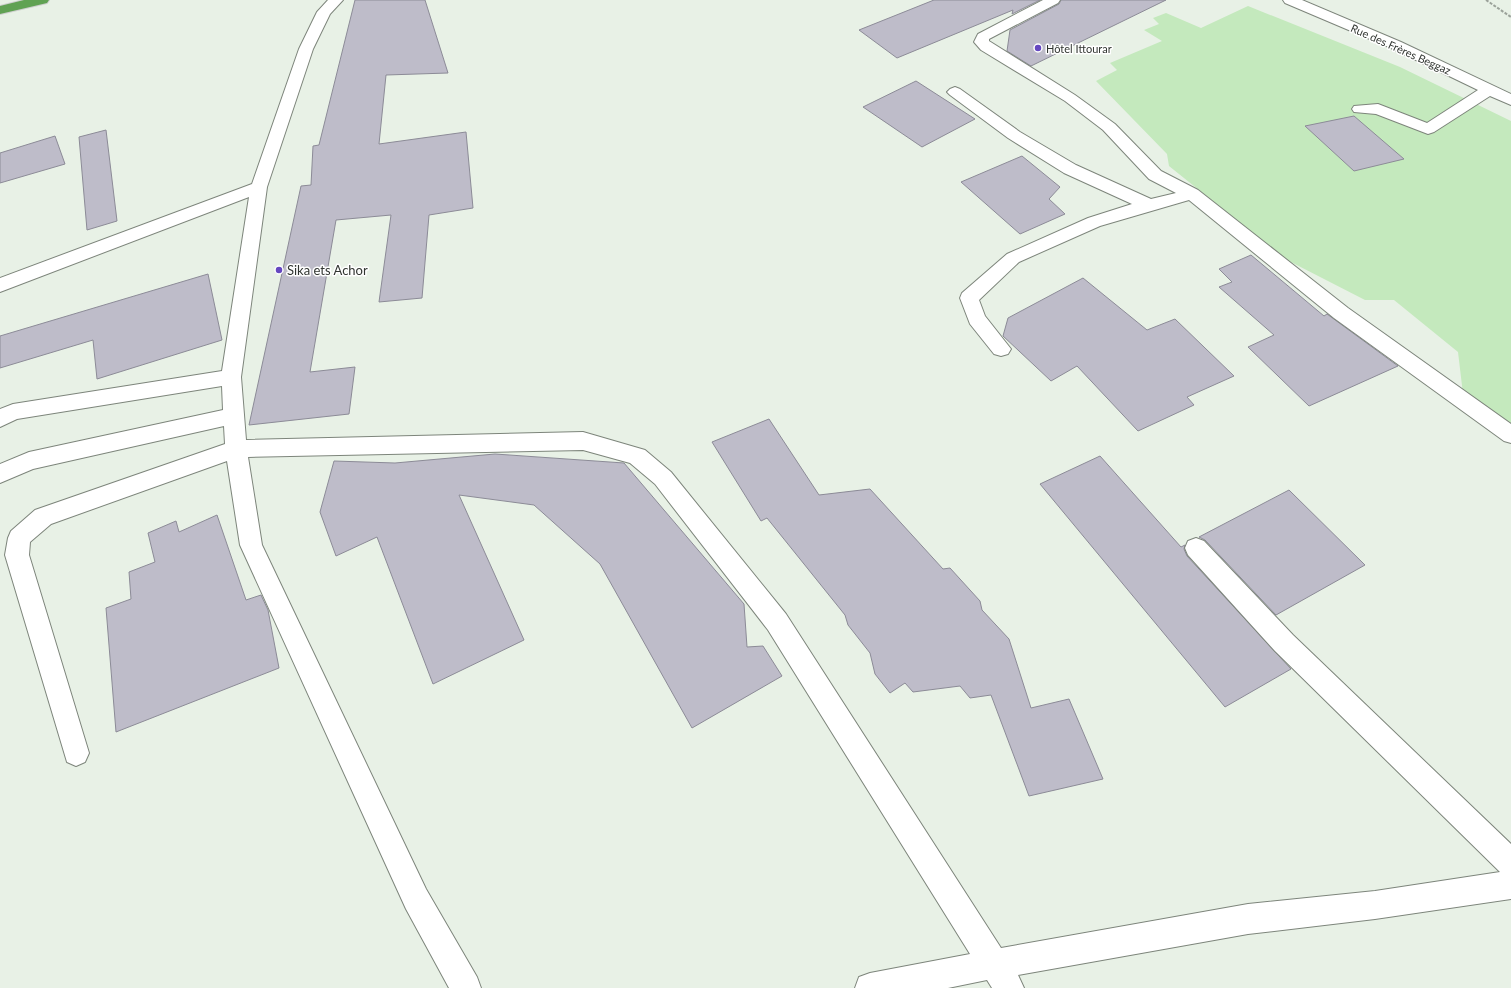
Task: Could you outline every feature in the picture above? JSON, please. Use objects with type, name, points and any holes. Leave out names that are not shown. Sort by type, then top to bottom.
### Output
[{"type":"highway","points":[[0,10],[42,0]]},
{"type":"street","points":[[336,0],[324,12],[306,49],[259,188],[231,377],[236,449],[251,545],[416,899],[466,988]]},
{"type":"street","points":[[1053,0],[983,37],[981,42],[992,51],[1070,98],[1109,127],[1155,175],[1192,194],[1341,313],[1511,435]]},
{"type":"street","name":"Rue des Frères Beggaz","points":[[1290,0],[1396,45],[1511,100]]},
{"type":"street","points":[[1360,108],[1378,109],[1428,129],[1490,90]]},
{"type":"street","points":[[955,92],[1014,135],[1070,169],[1149,205]]},
{"type":"street","points":[[0,285],[259,188]]},
{"type":"street","points":[[1001,350],[977,320],[968,298],[1012,258],[1094,222],[1149,205],[1192,194]]},
{"type":"street","points":[[0,419],[13,412],[231,377]]},
{"type":"street","points":[[0,474],[30,461],[233,416]]},
{"type":"street","points":[[76,753],[17,555],[19,538],[43,517],[236,449],[583,441],[637,456],[663,478],[777,622],[1009,988]]},
{"type":"street","points":[[1196,548],[1284,643],[1511,863]]},
{"type":"street","points":[[870,988],[1248,919],[1376,905],[1511,885]]},
{"type":"path","points":[[1486,0],[1511,17]]},
{"type":"green space","points":[[1248,6],[1400,67],[1511,121],[1511,429],[1463,394],[1458,352],[1394,300],[1365,300],[1285,259],[1169,166],[1167,154],[1096,81],[1117,70],[1110,63],[1162,41],[1144,30],[1159,24],[1153,18],[1166,13],[1201,28]]},
{"type":"building","points":[[355,0],[425,0],[448,73],[386,75],[379,144],[466,132],[473,208],[429,215],[422,298],[379,302],[391,215],[336,220],[310,372],[355,367],[349,414],[249,425],[301,186],[311,185],[313,146],[319,145]]},
{"type":"building","points":[[934,0],[1040,0],[1012,14],[1013,10],[897,58],[859,30]]},
{"type":"building","name":"Hôtel Ittourar","points":[[1061,0],[1166,0],[1031,66],[1007,51],[1010,30],[1059,4]]},
{"type":"building","points":[[916,81],[975,119],[922,147],[863,107]]},
{"type":"building","points":[[1354,116],[1404,159],[1354,171],[1305,126]]},
{"type":"building","points":[[106,130],[117,221],[87,230],[79,137]]},
{"type":"building","points":[[55,136],[65,164],[0,183],[0,153]]},
{"type":"building","points":[[1022,156],[1060,187],[1049,199],[1065,214],[1020,234],[961,182]]},
{"type":"building","points":[[1251,255],[1324,316],[1327,314],[1398,366],[1309,406],[1248,347],[1274,335],[1219,287],[1232,282],[1219,269]]},
{"type":"building","points":[[208,274],[222,340],[97,379],[93,340],[0,368],[0,336]]},
{"type":"building","points":[[1083,278],[1147,330],[1175,319],[1234,376],[1187,397],[1194,405],[1138,431],[1077,366],[1051,381],[1003,336],[1008,318]]},
{"type":"building","points":[[769,419],[819,495],[870,489],[943,569],[950,568],[980,601],[982,610],[1009,639],[1031,708],[1069,699],[1103,779],[1029,796],[991,695],[970,698],[960,686],[913,692],[905,683],[890,693],[875,674],[870,653],[848,625],[845,615],[767,518],[761,521],[712,442]]},
{"type":"building","points":[[495,454],[624,463],[744,604],[747,647],[763,646],[782,676],[692,728],[600,564],[534,505],[459,495],[524,640],[433,684],[377,537],[336,556],[320,512],[334,461],[395,463]]},
{"type":"building","points":[[1100,456],[1181,547],[1185,545],[1184,549],[1187,556],[1291,669],[1225,707],[1040,484]]},
{"type":"building","points":[[1289,490],[1365,565],[1276,615],[1205,540],[1199,537]]},
{"type":"building","points":[[217,515],[246,600],[261,595],[268,610],[279,668],[116,732],[106,608],[131,599],[129,572],[155,562],[148,533],[176,521],[179,532]]},
{"type":"place","name":"Hôtel Ittourar","points":[[1038,48]]},
{"type":"place","name":"Sika ets Achor","points":[[279,270]]}]
